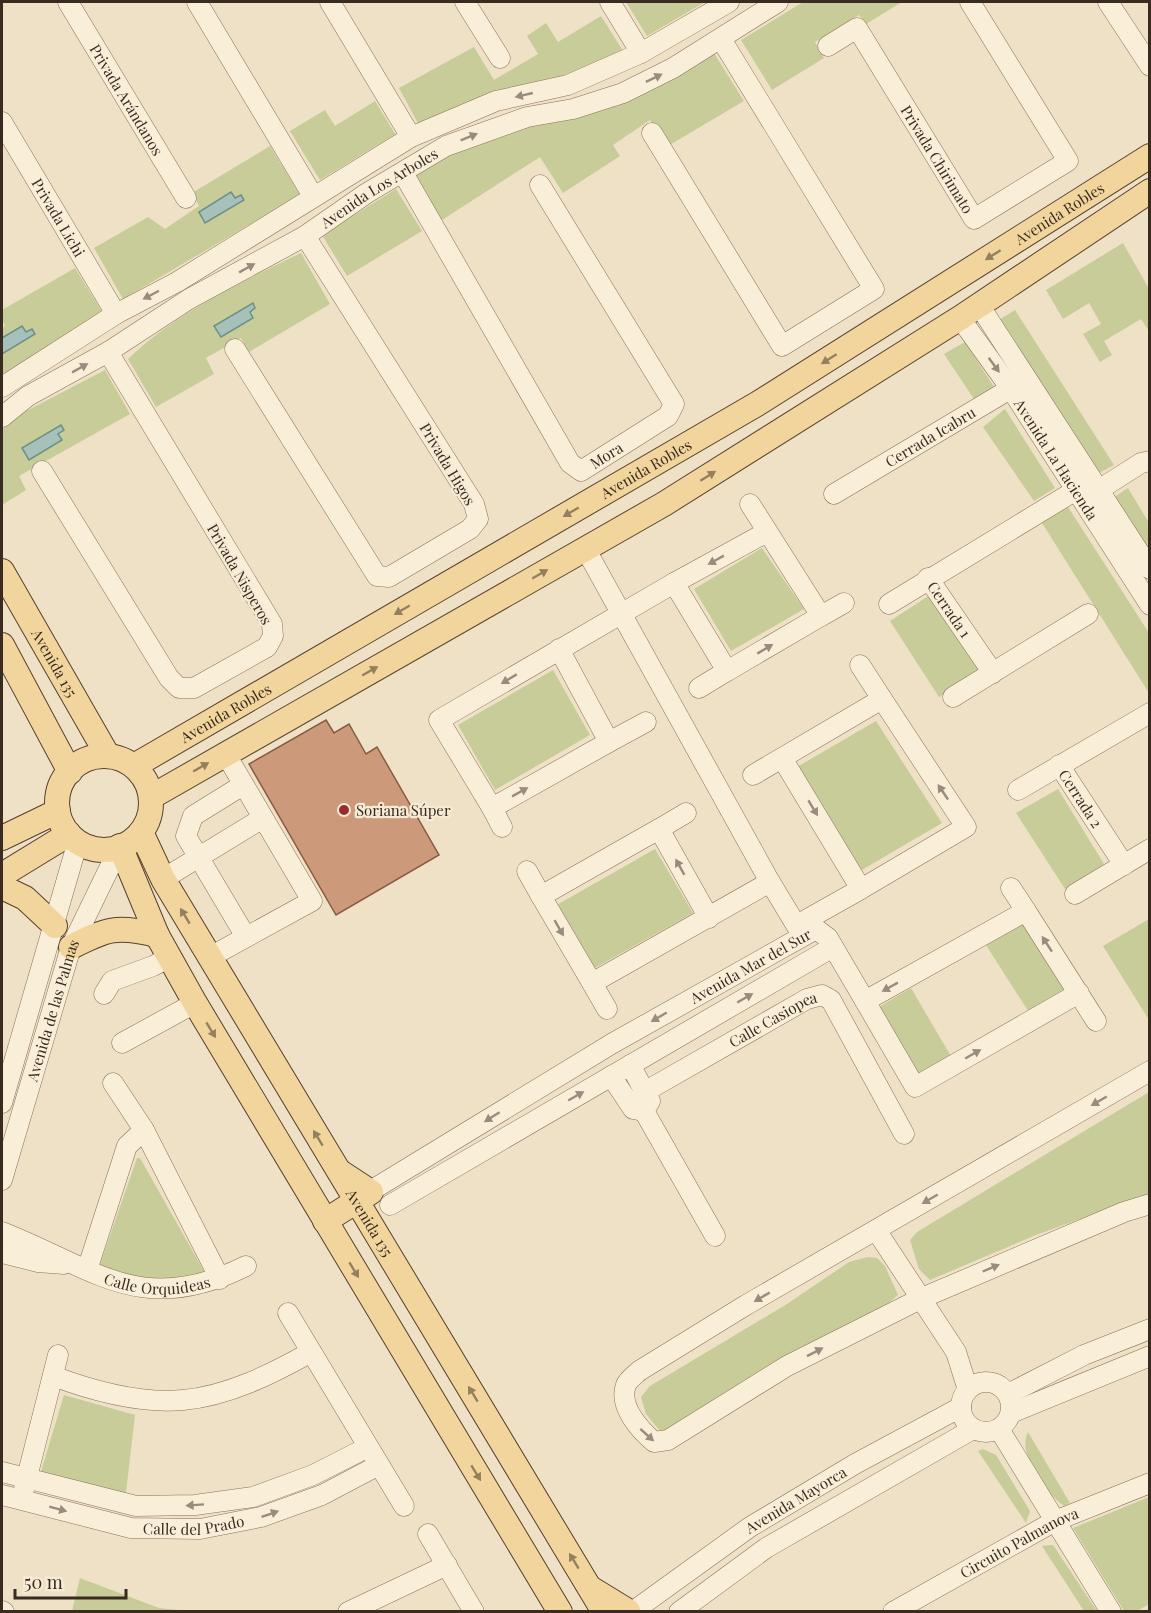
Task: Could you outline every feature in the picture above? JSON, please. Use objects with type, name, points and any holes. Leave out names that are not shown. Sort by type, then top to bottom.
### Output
[{"type":"main road","name":"Avenida Robles","points":[[134,766],[757,404],[1149,156]]},
{"type":"main road","name":"Avenida Robles","points":[[151,797],[664,504],[970,311],[1149,191]]},
{"type":"main road","name":"Avenida 135","points":[[2,571],[108,756]]},
{"type":"main road","points":[[2,645],[70,771]]},
{"type":"main road","points":[[43,722],[67,722],[77,713],[79,705]]},
{"type":"main road","points":[[108,756],[134,766],[145,780],[151,797],[149,815],[141,832],[120,846],[101,849],[74,837],[58,811],[60,788],[70,771],[87,759],[108,756]]},
{"type":"main road","points":[[2,838],[58,811]]},
{"type":"main road","name":"Avenida 135","points":[[141,832],[163,879],[338,1170],[374,1202],[381,1241],[604,1611]]},
{"type":"main road","points":[[2,875],[74,837]]},
{"type":"main road","points":[[120,846],[157,935],[195,1003],[560,1611]]},
{"type":"main road","points":[[2,887],[25,898],[55,926]]},
{"type":"main road","points":[[68,956],[113,929],[133,929],[157,935]]},
{"type":"main road","points":[[170,957],[205,949]]},
{"type":"main road","points":[[330,1229],[374,1202]]},
{"type":"main road","points":[[590,1588],[640,1610]]},
{"type":"street","name":"Privada Arándanos","points":[[68,2],[186,198]]},
{"type":"street","points":[[197,2],[313,196]]},
{"type":"street","points":[[330,2],[411,137]]},
{"type":"street","points":[[465,2],[500,58]]},
{"type":"street","points":[[610,2],[642,53]]},
{"type":"street","name":"Avenida Los Arboles","points":[[2,386],[116,314],[177,282],[411,137],[496,101],[568,85],[642,53],[729,2]]},
{"type":"street","name":"Avenida Los Arboles","points":[[8,411],[108,352],[189,299],[305,236],[367,193],[446,146],[527,117],[573,109],[623,93],[673,68],[778,2]]},
{"type":"street","name":"Privada Chirimato","points":[[828,45],[857,28],[974,219],[1068,161],[970,2]]},
{"type":"street","points":[[1108,2],[1149,66]]},
{"type":"street","points":[[652,133],[782,346],[874,289],[721,39]]},
{"type":"street","points":[[568,85],[573,109]]},
{"type":"street","name":"Privada Lichi","points":[[2,122],[116,314]]},
{"type":"street","points":[[355,172],[367,193]]},
{"type":"street","name":"Mora","points":[[403,173],[570,463],[581,471],[668,417],[674,404],[540,185]]},
{"type":"street","name":"Privada Higos","points":[[235,349],[377,576],[389,576],[470,529],[478,519],[474,504],[305,236]]},
{"type":"street","points":[[177,282],[189,299]]},
{"type":"street","name":"Avenida La Hacienda","points":[[970,311],[1019,383],[1086,491],[1149,605]]},
{"type":"street","name":"Privada Nisperos","points":[[42,471],[169,678],[179,688],[194,688],[267,647],[273,636],[272,624],[108,352]]},
{"type":"street","name":"Cerrada Icabru","points":[[834,494],[1019,383]]},
{"type":"street","points":[[2,386],[8,411]]},
{"type":"street","name":"Cerrada 1","points":[[993,673],[928,578],[1086,491],[1149,461]]},
{"type":"street","points":[[1086,491],[1149,569]]},
{"type":"street","points":[[750,504],[821,616]]},
{"type":"street","points":[[502,827],[439,720],[621,612],[767,532]]},
{"type":"street","points":[[585,548],[770,882],[799,930],[861,889],[974,823],[882,699],[860,665]]},
{"type":"street","points":[[889,604],[928,578]]},
{"type":"street","points":[[674,583],[727,672]]},
{"type":"street","points":[[699,688],[844,603]]},
{"type":"street","points":[[953,697],[1088,614]]},
{"type":"street","points":[[559,649],[609,742]]},
{"type":"street","points":[[753,775],[882,699]]},
{"type":"street","name":"Cerrada 2","points":[[1124,865],[1059,765],[1149,713]]},
{"type":"street","points":[[492,808],[646,722]]},
{"type":"street","points":[[205,949],[246,937],[312,901],[225,753]]},
{"type":"street","points":[[782,758],[861,889]]},
{"type":"street","points":[[1018,790],[1059,765]]},
{"type":"street","points":[[243,785],[193,816],[186,836],[246,937]]},
{"type":"street","points":[[541,896],[686,813]]},
{"type":"street","points":[[163,879],[263,818]]},
{"type":"street","points":[[659,829],[709,918]]},
{"type":"street","name":"Avenida de las Palmas","points":[[2,1103],[55,926],[74,837]]},
{"type":"street","name":"Avenida de las Palmas","points":[[2,1180],[68,956],[120,846]]},
{"type":"street","points":[[1075,894],[1149,849]]},
{"type":"street","points":[[527,871],[607,1009]]},
{"type":"street","points":[[592,984],[770,882]]},
{"type":"street","points":[[1011,888],[1096,1021]]},
{"type":"street","points":[[865,1001],[1026,910]]},
{"type":"street","name":"Avenida Mar del Sur","points":[[799,930],[821,931],[833,946],[606,1079],[374,1202],[588,1058],[799,930]]},
{"type":"street","points":[[833,946],[915,1087],[1078,993]]},
{"type":"street","points":[[45,958],[68,956]]},
{"type":"street","points":[[104,994],[112,981],[153,966],[170,957]]},
{"type":"street","points":[[35,993],[56,998]]},
{"type":"street","name":"Calle Casiopea","points":[[645,1101],[807,999],[822,995],[831,1000],[904,1134]]},
{"type":"street","points":[[122,1043],[195,1003]]},
{"type":"street","points":[[588,1058],[633,1109],[645,1101]]},
{"type":"street","points":[[630,1065],[645,1101],[715,1236]]},
{"type":"street","points":[[1149,1071],[639,1371],[626,1384],[624,1399],[642,1431],[654,1442],[668,1440],[787,1366],[922,1298],[1149,1204]]},
{"type":"street","points":[[113,1083],[144,1130],[220,1279]]},
{"type":"street","points":[[78,1267],[127,1146],[144,1130]]},
{"type":"street","points":[[876,1230],[956,1352],[1010,1403]]},
{"type":"street","name":"Calle Orquideas","points":[[2,1232],[41,1247],[78,1267],[145,1289],[176,1289],[220,1279],[246,1266]]},
{"type":"street","name":"Calle Orquideas","points":[[2,1253],[38,1262],[78,1267]]},
{"type":"street","points":[[288,1312],[404,1506]]},
{"type":"street","points":[[999,1429],[1010,1403],[1084,1355],[1149,1329]]},
{"type":"street","points":[[53,1376],[90,1389],[133,1397],[183,1400],[232,1389],[274,1372],[311,1352]]},
{"type":"street","points":[[956,1352],[964,1398],[963,1415],[973,1429],[986,1432],[999,1429]]},
{"type":"street","points":[[23,1499],[26,1478],[58,1355]]},
{"type":"street","points":[[1010,1403],[1149,1356]]},
{"type":"street","points":[[964,1398],[978,1383],[990,1382]]},
{"type":"street","name":"Avenida Mayorca","points":[[640,1610],[750,1527],[964,1398]]},
{"type":"street","name":"Avenida Mayorca","points":[[679,1611],[766,1548],[973,1429]]},
{"type":"street","points":[[999,1429],[1111,1611]]},
{"type":"street","name":"Calle del Prado","points":[[2,1472],[136,1506],[195,1505],[253,1497],[313,1475],[368,1447]]},
{"type":"street","name":"Calle del Prado","points":[[2,1495],[131,1528],[200,1529],[261,1517],[322,1496],[379,1465]]},
{"type":"street","name":"Circuito Palmanova","points":[[893,1611],[1055,1521],[1149,1483]]},
{"type":"street","points":[[429,1534],[474,1611]]},
{"type":"street","points":[[348,1611],[447,1565]]},
{"type":"green space","points":[[626,2],[705,2],[647,36]]},
{"type":"green space","points":[[803,2],[902,2],[866,24],[859,15],[815,42],[824,58],[772,90],[741,40]]},
{"type":"green space","points":[[601,16],[625,54],[419,125],[399,88],[474,47],[494,80],[538,54],[527,36],[546,23],[558,42]]},
{"type":"green space","points":[[714,53],[744,101],[668,146],[650,120],[613,145],[620,156],[563,193],[540,157],[442,220],[413,174],[450,154],[523,128],[590,113],[631,100]]},
{"type":"green space","points":[[375,101],[395,134],[320,180],[290,131],[325,110],[335,126]]},
{"type":"green space","points":[[270,146],[300,195],[123,299],[94,248],[148,217],[165,229],[199,206],[192,193]]},
{"type":"green space","points":[[396,189],[422,231],[347,276],[322,235]]},
{"type":"green space","points":[[1123,243],[1149,289],[1149,331],[1141,319],[1104,341],[1112,355],[1100,362],[1083,334],[1101,324],[1089,303],[1063,319],[1046,290]]},
{"type":"green space","points":[[301,253],[330,304],[249,352],[241,338],[206,358],[214,374],[156,407],[128,359],[188,312]],"holes":[[[255,308],[250,311],[253,318],[221,337],[214,326]]]},
{"type":"green space","points":[[75,268],[104,315],[2,374],[2,354],[34,334],[26,333],[22,326],[2,338],[2,328],[5,326],[2,310]]},
{"type":"green space","points":[[1015,310],[1114,465],[1097,474],[994,323]]},
{"type":"green space","points":[[965,342],[994,387],[974,399],[944,354]]},
{"type":"green space","points":[[105,370],[130,414],[19,476],[26,490],[2,505],[2,430],[11,419]],"holes":[[[64,430],[58,434],[62,440],[29,459],[23,448]]]},
{"type":"green space","points":[[1005,409],[1055,488],[1034,501],[983,427]]},
{"type":"green space","points":[[1128,488],[1149,523],[1149,559],[1111,499]]},
{"type":"green space","points":[[1068,507],[1149,633],[1149,693],[1042,523]]},
{"type":"green space","points":[[762,548],[804,609],[731,651],[694,589]]},
{"type":"green space","points":[[930,595],[980,672],[939,697],[890,621]]},
{"type":"green space","points":[[553,670],[590,735],[495,790],[458,725]]},
{"type":"green space","points":[[876,721],[942,823],[860,871],[797,767]]},
{"type":"green space","points":[[1058,789],[1104,864],[1065,889],[1016,813]]},
{"type":"green space","points":[[655,849],[693,913],[591,970],[555,906]]},
{"type":"green space","points":[[1149,919],[1149,1020],[1103,946]]},
{"type":"green space","points":[[1023,922],[1066,991],[1030,1014],[986,945]]},
{"type":"green space","points":[[911,988],[952,1058],[912,1081],[872,1011]]},
{"type":"green space","points":[[1149,1092],[1149,1194],[1036,1235],[930,1280],[919,1269],[910,1240],[917,1232]]},
{"type":"green space","points":[[137,1158],[140,1158],[205,1273],[164,1283],[98,1270]]},
{"type":"green space","points":[[868,1257],[877,1258],[885,1266],[898,1295],[883,1308],[675,1429],[660,1431],[646,1414],[641,1397],[650,1386],[787,1304],[849,1262]]},
{"type":"green space","points":[[64,1395],[135,1415],[125,1501],[39,1478]]},
{"type":"green space","points":[[1028,1432],[1070,1503],[1064,1506],[1049,1492],[1029,1462],[1025,1441]]},
{"type":"green space","points":[[983,1449],[996,1455],[1030,1511],[1026,1523],[978,1451]]},
{"type":"green space","points":[[1149,1497],[1149,1604],[1137,1611],[1124,1611],[1073,1528]]},
{"type":"green space","points":[[1053,1545],[1097,1611],[1084,1611],[1042,1546]]},
{"type":"green space","points":[[80,1578],[159,1608],[187,1611],[72,1611]]},
{"type":"water","points":[[231,192],[235,198],[241,195],[244,200],[205,223],[199,212]]},
{"type":"water","points":[[253,303],[255,308],[250,312],[253,318],[221,337],[214,326]]},
{"type":"water","points":[[22,326],[26,332],[32,329],[35,334],[2,354],[2,338]]},
{"type":"water","points":[[61,425],[64,430],[58,434],[62,440],[29,460],[22,448]]},
{"type":"building","name":"Soriana Súper","points":[[326,720],[334,733],[349,724],[366,754],[377,747],[439,855],[336,915],[249,764]]},
{"type":"place","name":"Soriana Súper","points":[[344,810]]}]
